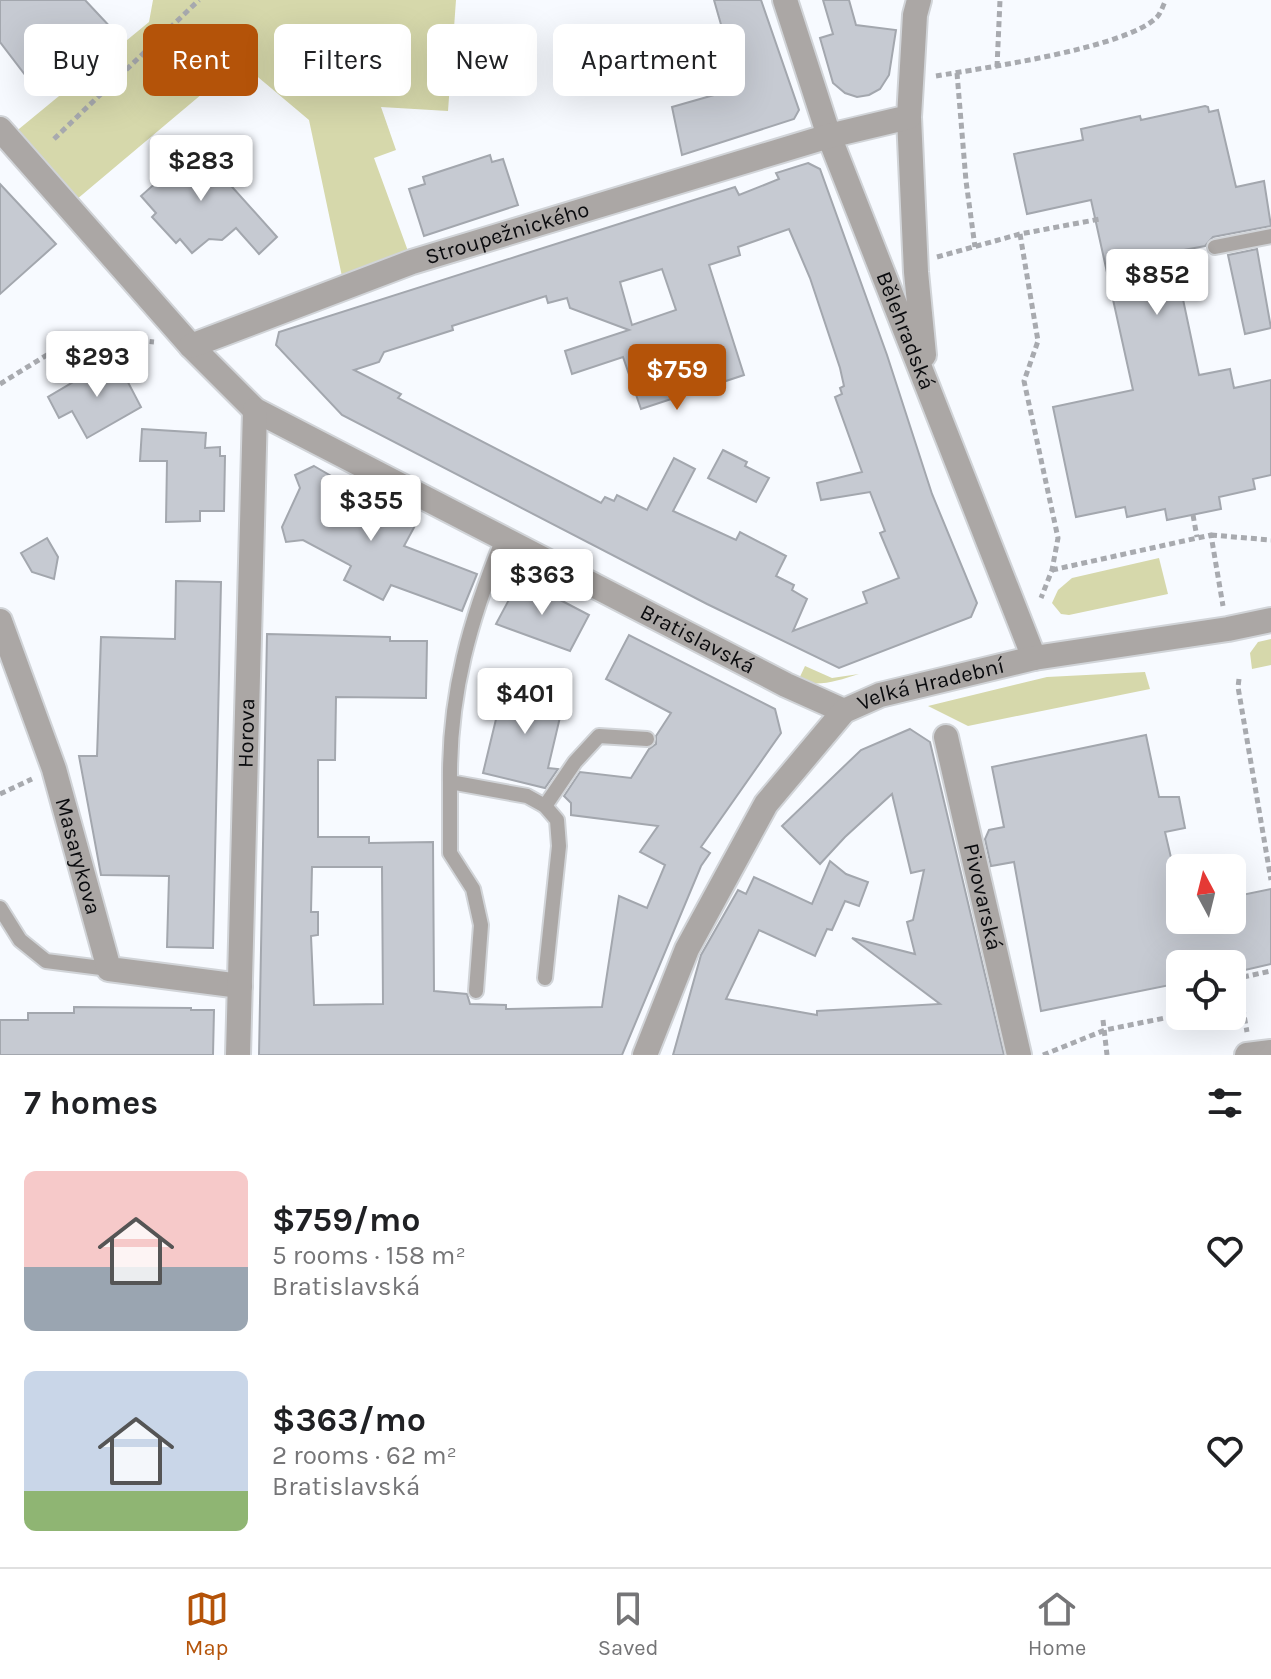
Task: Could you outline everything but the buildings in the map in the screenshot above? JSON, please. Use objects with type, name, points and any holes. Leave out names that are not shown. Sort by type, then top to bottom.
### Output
[{"type":"street","name":"Bělehradská","points":[[785,0],[829,136],[1034,658]]},
{"type":"street","points":[[919,0],[915,15],[909,117],[916,264],[927,386]]},
{"type":"street","name":"Stroupežnického","points":[[191,346],[412,262],[829,136],[909,117]]},
{"type":"street","name":"Bratislavská","points":[[0,129],[191,346],[255,410],[786,685],[844,711]]},
{"type":"street","name":"Horova","points":[[238,1055],[255,410]]},
{"type":"street","name":"Velká Hradební","points":[[645,1055],[687,949],[766,804],[844,711],[880,695],[1034,658],[1271,620]]},
{"type":"street","name":"Masarykova","points":[[0,621],[54,769],[109,969]]},
{"type":"street","name":"Pivovarská","points":[[946,737],[1019,1055]]},
{"type":"street","points":[[109,969],[240,986]]},
{"type":"street","points":[[1247,1043],[1271,1052]]},
{"type":"lane","points":[[1215,247],[1271,236]]},
{"type":"lane","points":[[476,991],[481,925],[473,889],[450,853],[454,715],[464,653],[478,601],[503,539]]},
{"type":"lane","points":[[545,806],[575,762],[599,736],[647,739]]},
{"type":"lane","points":[[450,782],[527,796],[545,806],[557,820],[559,846],[545,978]]},
{"type":"lane","points":[[0,908],[20,940],[46,961],[109,969]]},
{"type":"path","points":[[54,139],[199,0]]},
{"type":"path","points":[[997,67],[1000,0]]},
{"type":"path","points":[[912,80],[997,67],[1120,38],[1158,17],[1166,0]]},
{"type":"path","points":[[957,72],[975,247]]},
{"type":"path","points":[[916,264],[1020,234],[1100,219]]},
{"type":"path","points":[[1020,234],[1038,341],[1024,381],[1058,538],[1052,570],[1041,598]]},
{"type":"path","points":[[0,384],[55,350],[132,340],[191,346]]},
{"type":"path","points":[[1193,515],[1197,538]]},
{"type":"path","points":[[1052,570],[1211,535],[1271,540]]},
{"type":"path","points":[[1211,535],[1224,611]]},
{"type":"path","points":[[1239,679],[1271,880]]},
{"type":"path","points":[[0,794],[54,769]]},
{"type":"path","points":[[1246,976],[1271,971]]},
{"type":"path","points":[[1044,1055],[1105,1030],[1166,1018]]},
{"type":"path","points":[[1103,1020],[1107,1055]]},
{"type":"green space","points":[[153,0],[456,0],[454,24],[427,24],[427,96],[449,96],[448,111],[381,107],[396,150],[374,158],[412,262],[344,286],[309,120],[280,96],[411,96],[411,24],[274,24],[274,91],[258,77],[258,24],[147,24]]},
{"type":"green space","points":[[143,27],[143,96],[200,96],[70,205],[8,138],[59,96],[127,96],[127,40]]},
{"type":"green space","points":[[1159,558],[1168,594],[1069,615],[1061,614],[1052,603],[1058,590],[1072,578]]},
{"type":"green space","points":[[1271,639],[1271,665],[1252,669],[1250,653],[1258,642]]},
{"type":"green space","points":[[805,666],[832,678],[859,674],[836,681],[806,683],[798,681]]},
{"type":"green space","points":[[1145,672],[1150,689],[968,726],[928,706],[1047,677]]}]
